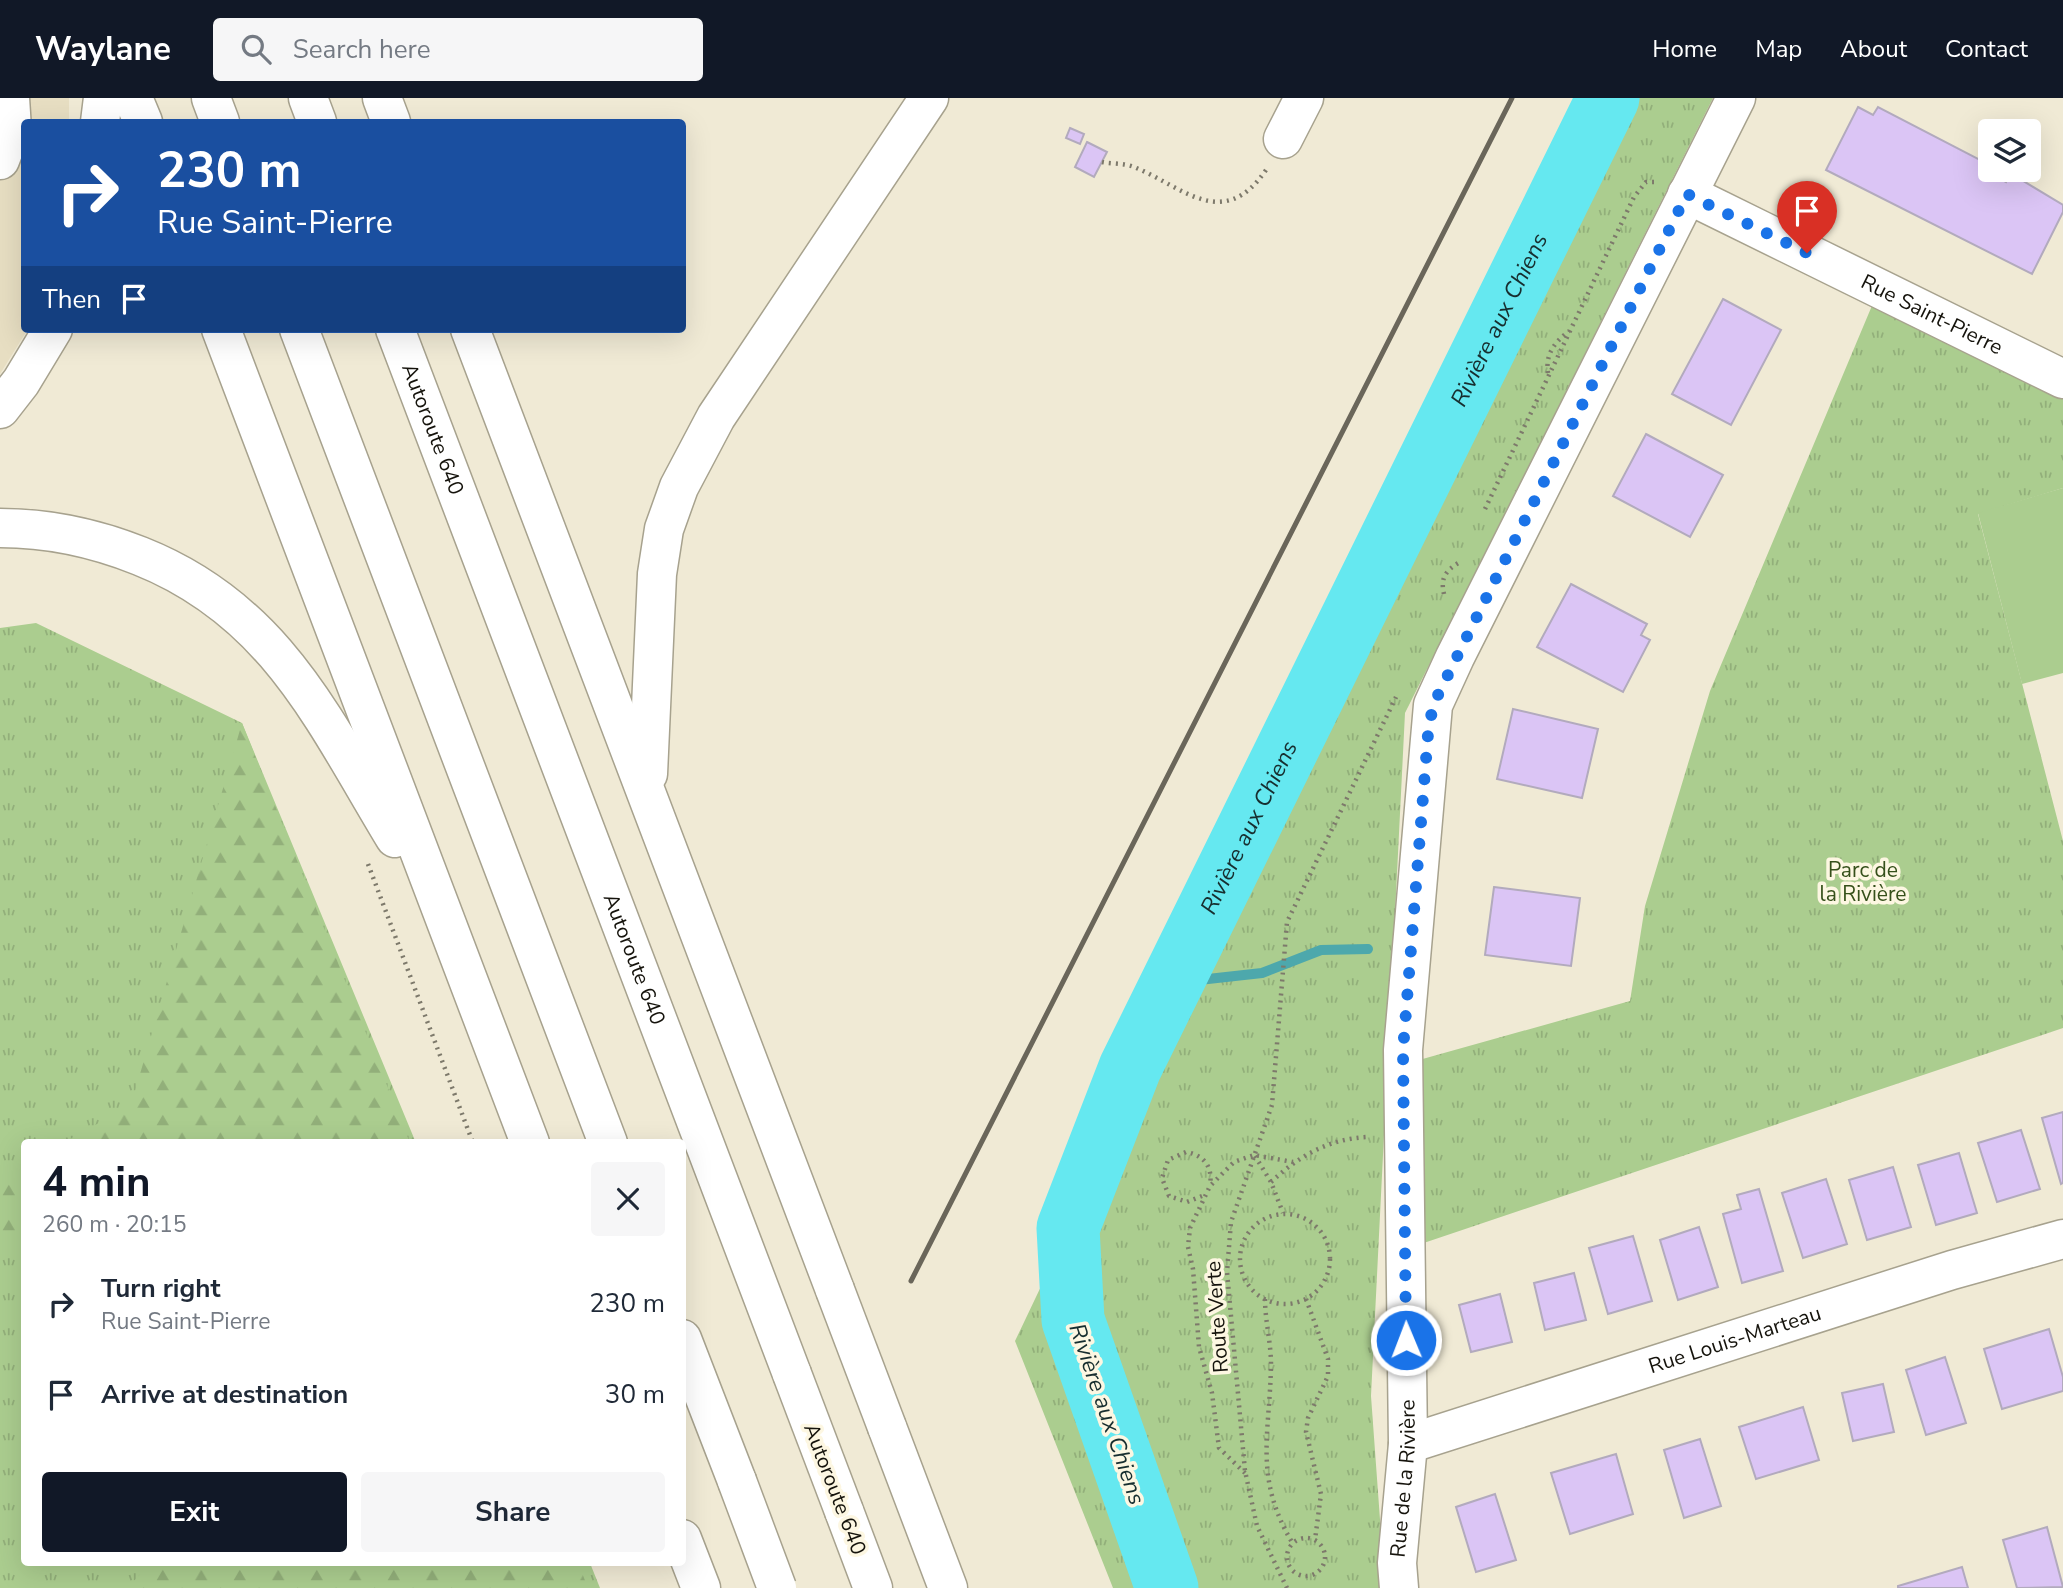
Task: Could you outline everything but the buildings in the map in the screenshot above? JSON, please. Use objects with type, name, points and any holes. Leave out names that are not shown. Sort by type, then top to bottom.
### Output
[{"type":"main road","points":[[0,160],[12,129],[10,98]]},
{"type":"main road","points":[[100,119],[103,98]]},
{"type":"main road","points":[[133,98],[142,119]]},
{"type":"main road","points":[[211,98],[219,119]]},
{"type":"main road","points":[[307,98],[316,119]]},
{"type":"main road","points":[[382,98],[390,119]]},
{"type":"main road","points":[[647,790],[657,574],[664,529],[679,487],[716,417],[929,98]]},
{"type":"main road","points":[[1283,139],[1304,98]]},
{"type":"main road","name":"Rue de la Rivière","points":[[1399,1588],[1397,1563],[1408,1444],[1403,1050],[1428,734],[1433,705],[1461,644],[1736,98]]},
{"type":"main road","name":"Rue Saint-Pierre","points":[[1687,194],[2063,379]]},
{"type":"main road","points":[[0,409],[21,382],[51,333]]},
{"type":"main road","points":[[222,333],[528,1139]]},
{"type":"main road","points":[[301,333],[606,1139]]},
{"type":"main road","name":"Autoroute 640","points":[[397,333],[873,1588]]},
{"type":"main road","points":[[472,333],[948,1588]]},
{"type":"main road","points":[[0,528],[69,534],[121,549],[195,582],[247,621],[278,654],[322,717],[447,923]]},
{"type":"main road","name":"Rue Louis-Marteau","points":[[1408,1444],[1952,1270],[2063,1239]]},
{"type":"main road","points":[[686,1349],[777,1588]]},
{"type":"path","points":[[1102,162],[1132,166],[1204,202],[1221,201],[1238,197],[1250,189],[1271,162],[1283,139]]},
{"type":"path","points":[[1549,375],[1546,362],[1555,342],[1572,328]]},
{"type":"path","points":[[1444,595],[1441,583],[1448,568],[1460,562]]},
{"type":"path","points":[[365,856],[471,1139]]},
{"type":"path","name":"Route Verte","points":[[1283,958],[1272,1105],[1231,1222],[1227,1272],[1246,1474],[1257,1526],[1287,1588]]},
{"type":"path","points":[[1271,1182],[1293,1162],[1343,1138],[1403,1135]]},
{"type":"path","points":[[1205,1194],[1196,1200],[1181,1201],[1170,1196],[1163,1186],[1165,1165],[1175,1155],[1186,1152],[1206,1161],[1210,1169],[1210,1186]]},
{"type":"path","points":[[1246,1474],[1219,1448],[1212,1393],[1199,1347],[1193,1269],[1188,1247],[1190,1228],[1210,1186],[1234,1162],[1254,1155],[1293,1162]]},
{"type":"path","points":[[1254,1155],[1271,1182],[1283,1214]]},
{"type":"path","points":[[1283,1214],[1303,1217],[1316,1225],[1330,1251],[1326,1279],[1306,1299],[1292,1304],[1265,1299],[1253,1290],[1245,1279],[1240,1264],[1241,1248],[1258,1222],[1283,1214]]},
{"type":"path","points":[[1265,1299],[1271,1361],[1266,1470],[1277,1517],[1293,1544]]},
{"type":"path","points":[[1306,1299],[1328,1359],[1328,1376],[1308,1418],[1306,1432],[1321,1494],[1315,1540]]},
{"type":"path","points":[[1304,1538],[1315,1540],[1323,1549],[1324,1561],[1318,1572],[1306,1576],[1290,1567],[1287,1555],[1293,1544],[1304,1538]]},
{"type":"shaded area","points":[[0,98],[69,98],[69,119],[21,119],[21,333],[26,333],[0,374]]},
{"type":"green space","points":[[1607,98],[1713,98],[1405,713],[1371,1396],[1385,1588],[1113,1588],[1015,1341]]},
{"type":"green space","name":"Parc de la Rivière","points":[[1879,289],[2063,379],[2063,488],[1978,514],[2063,841],[2063,1028],[1397,1252],[1394,1067],[1630,1001],[1645,906],[1710,691]]},
{"type":"green space","points":[[2063,488],[2063,673],[2022,684],[1978,513]]},
{"type":"green space","points":[[36,623],[242,723],[414,1139],[21,1139],[21,1566],[591,1566],[600,1588],[0,1588],[0,628]]},
{"type":"green space","points":[[242,723],[408,1139],[70,1139],[131,1105]]},
{"type":"green space","points":[[21,1166],[21,1260],[0,1235],[0,1178]]},
{"type":"green space","points":[[147,1566],[579,1566],[588,1588],[137,1588],[134,1581]]},
{"type":"waterway","name":"Rivière aux Chiens","points":[[1167,1588],[1073,1320],[1068,1228],[1130,1068],[1608,98]]},
{"type":"waterway","points":[[1172,983],[1262,973],[1321,950],[1368,949]]},
{"type":"railway","points":[[911,1281],[1512,98]]},
{"type":"route","points":[[1406,1340],[1403,1050],[1428,734],[1433,705],[1687,194],[1807,253]]}]
